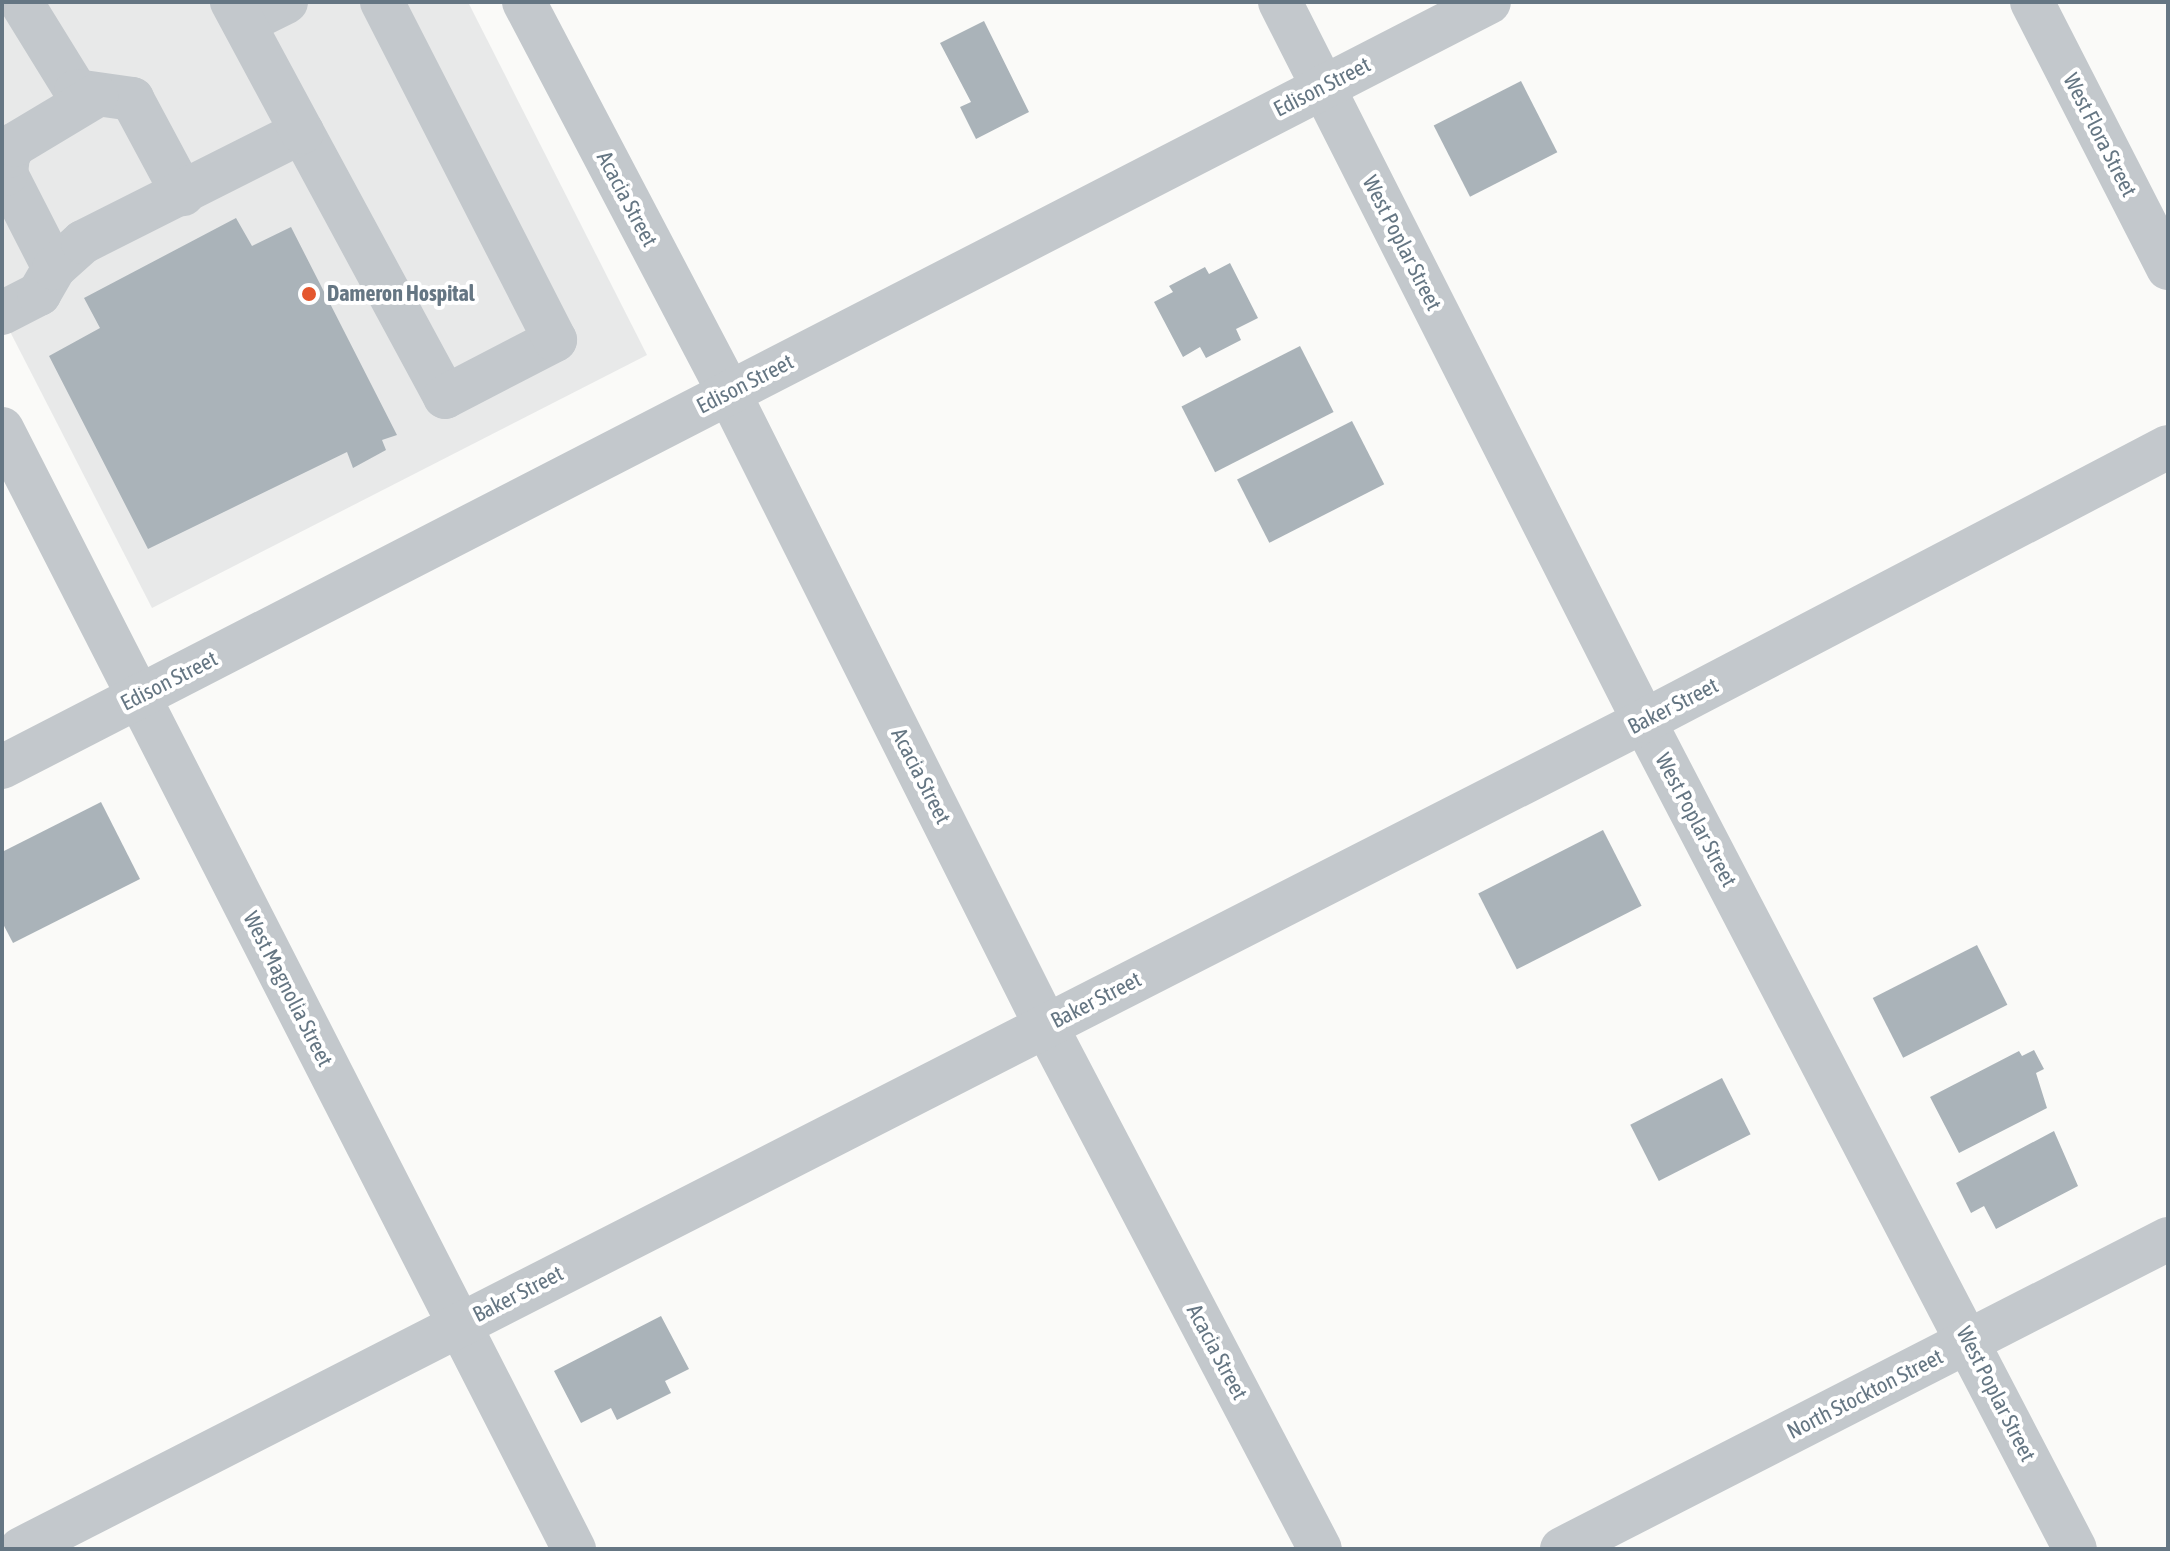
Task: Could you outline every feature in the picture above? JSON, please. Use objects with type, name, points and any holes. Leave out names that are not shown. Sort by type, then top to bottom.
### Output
[{"type":"street","points":[[21,2],[76,91],[132,99],[183,194]]},
{"type":"street","points":[[286,2],[238,13],[445,397],[555,340],[382,2]]},
{"type":"street","name":"Acacia Street","points":[[524,2],[729,393],[1046,1026],[1320,1549]]},
{"type":"street","name":"West Poplar Street","points":[[1280,2],[1644,721],[2075,1549]]},
{"type":"street","name":"Edison Street","points":[[2,767],[1489,2]]},
{"type":"street","name":"West Flora Street","points":[[2032,2],[2168,268]]},
{"type":"street","points":[[54,268],[6,174],[8,156],[14,145],[96,96]]},
{"type":"street","points":[[2,313],[39,294],[54,268],[83,242],[302,132]]},
{"type":"street","name":"West Magnolia Street","points":[[2,429],[574,1549]]},
{"type":"street","name":"Baker Street","points":[[21,1549],[1644,721],[2168,447]]},
{"type":"street","name":"North Stockton Street","points":[[1562,1549],[2168,1239]]},
{"type":"shaded area","name":"Dameron Hospital","points":[[2,2],[468,2],[647,355],[152,608],[2,316]]},
{"type":"building","points":[[984,21],[1029,112],[976,139],[960,107],[971,102],[940,43]]},
{"type":"building","points":[[1521,81],[1557,152],[1470,197],[1434,125]]},
{"type":"building","points":[[236,218],[252,246],[291,227],[397,435],[382,440],[386,450],[353,468],[347,452],[148,549],[49,356],[100,328],[84,298]]},
{"type":"building","points":[[1230,263],[1258,318],[1236,329],[1241,340],[1206,358],[1200,347],[1183,357],[1154,302],[1173,292],[1169,286],[1205,267],[1209,274]]},
{"type":"building","points":[[1300,346],[1334,412],[1215,472],[1181,406]]},
{"type":"building","points":[[1352,421],[1384,484],[1269,543],[1237,480]]},
{"type":"building","points":[[101,802],[140,879],[13,943],[2,922],[2,852]]},
{"type":"building","points":[[1603,830],[1642,906],[1517,969],[1478,894]]},
{"type":"building","points":[[1977,945],[2007,1005],[1903,1058],[1873,998]]},
{"type":"building","points":[[2034,1050],[2044,1069],[2036,1073],[2047,1108],[1959,1153],[1930,1097],[2019,1051],[2022,1056]]},
{"type":"building","points":[[1722,1078],[1751,1134],[1659,1181],[1630,1125]]},
{"type":"building","points":[[2054,1131],[2078,1186],[1996,1229],[1984,1206],[1971,1213],[1956,1183]]},
{"type":"building","points":[[661,1316],[689,1369],[665,1381],[671,1393],[617,1420],[611,1408],[581,1423],[554,1371]]},
{"type":"place","name":"Dameron Hospital","points":[[309,294]]}]
